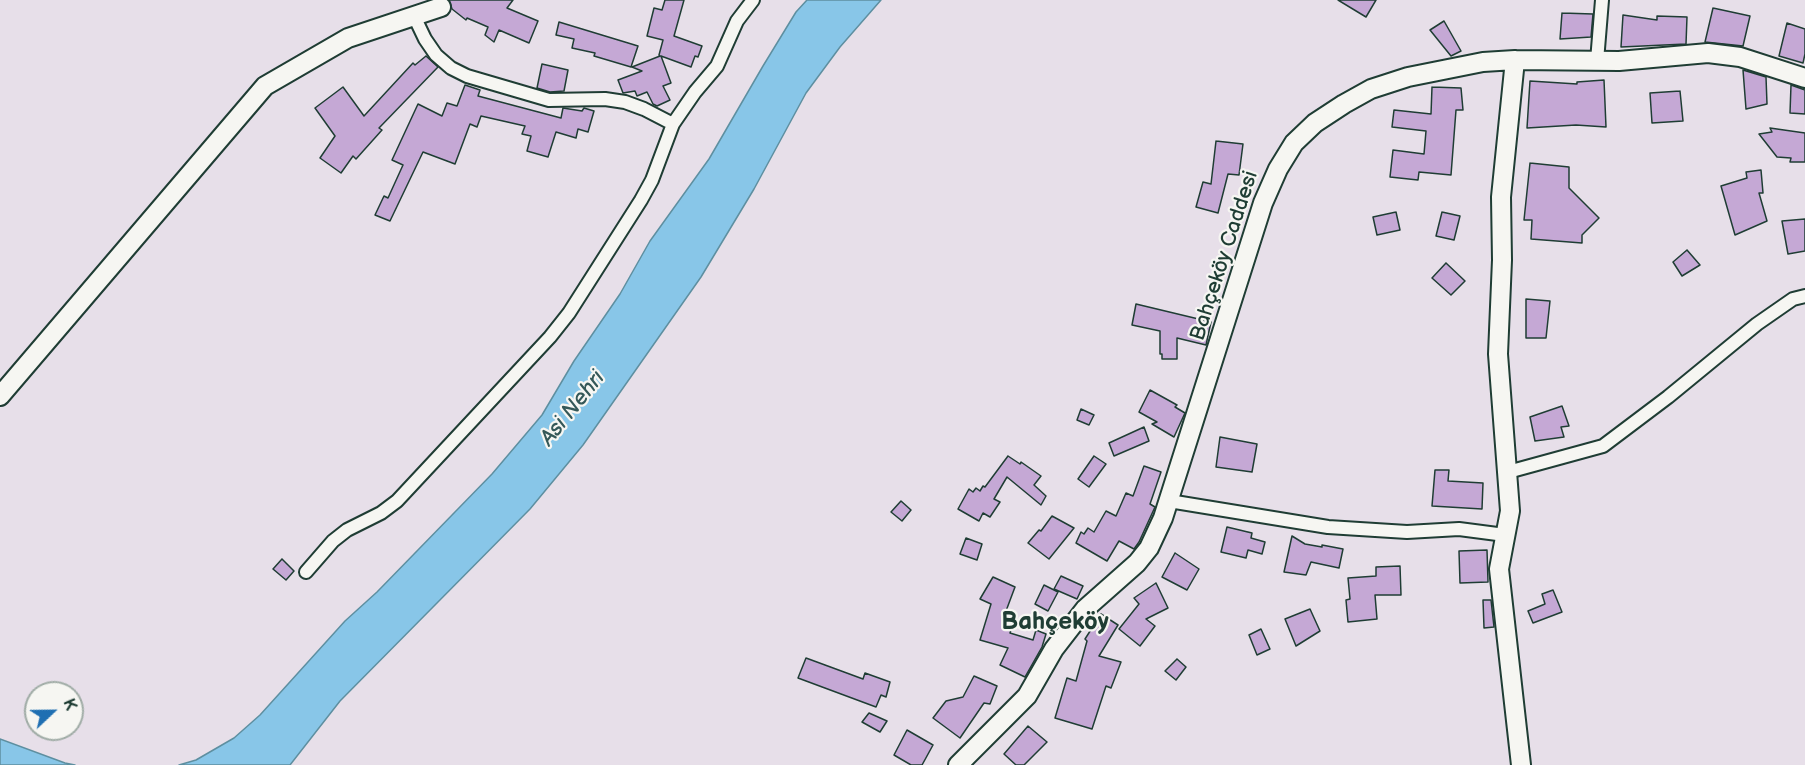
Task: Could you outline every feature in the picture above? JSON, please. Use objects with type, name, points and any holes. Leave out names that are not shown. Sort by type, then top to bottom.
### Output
[{"type":"street","points":[[306,572],[333,541],[347,530],[381,513],[397,501],[550,337],[569,313],[642,200],[673,124],[695,92],[717,66],[737,21],[753,0]]},
{"type":"street","points":[[1597,61],[1602,0]]},
{"type":"street","points":[[0,396],[265,86],[348,38],[414,16],[441,3]]},
{"type":"street","points":[[414,16],[436,55],[451,68],[467,76],[549,100],[605,99],[625,102],[644,108],[673,124]]},
{"type":"street","name":"Bahçeköy Caddesi","points":[[958,765],[1028,696],[1054,649],[1085,609],[1137,563],[1149,548],[1169,501],[1263,203],[1278,169],[1294,143],[1315,123],[1371,89],[1408,77],[1483,62],[1639,60],[1708,53],[1740,57],[1805,78]]},
{"type":"street","points":[[1515,60],[1501,197],[1502,260],[1498,354],[1510,511],[1499,569],[1521,765]]},
{"type":"street","points":[[1508,472],[1603,446],[1668,397],[1757,324],[1793,299],[1805,296]]},
{"type":"street","points":[[1169,501],[1328,527],[1407,532],[1459,529],[1505,535]]},
{"type":"water","name":"Asi Nehri","points":[[807,0],[881,0],[840,47],[806,93],[754,189],[701,277],[583,445],[530,509],[340,701],[290,765],[179,765],[196,760],[234,738],[260,715],[345,621],[377,592],[492,474],[542,415],[574,361],[620,294],[650,241],[709,159],[796,12]]},
{"type":"water","points":[[0,739],[65,763],[75,765],[0,765]]},
{"type":"building","points":[[449,0],[513,0],[507,8],[538,21],[529,43],[499,30],[494,42],[485,35],[488,27],[467,18],[466,20],[452,9]]},
{"type":"building","points":[[665,0],[684,0],[674,36],[702,46],[691,67],[661,56],[671,83],[663,86],[670,100],[657,106],[653,104],[647,92],[637,96],[635,91],[623,93],[618,80],[642,71],[632,67],[660,56],[663,40],[647,36],[654,8],[662,10]]},
{"type":"building","points":[[1338,0],[1376,0],[1366,17]]},
{"type":"building","points":[[1713,8],[1750,16],[1743,46],[1705,42]]},
{"type":"building","points":[[1562,13],[1593,14],[1591,37],[1560,39]]},
{"type":"building","points":[[1623,15],[1657,20],[1657,16],[1687,17],[1686,44],[1621,47]]},
{"type":"building","points":[[1444,21],[1461,51],[1451,56],[1430,30]]},
{"type":"building","points":[[559,22],[638,46],[631,67],[594,56],[595,53],[572,48],[574,39],[556,35]]},
{"type":"building","points":[[1787,23],[1805,29],[1803,63],[1779,56]]},
{"type":"building","points":[[426,56],[438,67],[379,128],[382,130],[356,159],[353,156],[341,173],[320,158],[335,136],[315,108],[343,87],[364,116],[413,63],[415,65]]},
{"type":"building","points":[[542,64],[568,70],[564,91],[550,92],[537,88]]},
{"type":"building","points":[[1743,70],[1766,77],[1767,104],[1746,109]]},
{"type":"building","points":[[1604,80],[1606,127],[1576,125],[1527,128],[1530,81],[1577,84],[1577,82]]},
{"type":"building","points":[[465,85],[480,90],[478,96],[561,118],[563,108],[582,111],[584,108],[594,111],[588,132],[578,129],[576,138],[556,132],[548,157],[527,151],[531,136],[522,134],[525,126],[481,116],[477,127],[470,124],[455,164],[423,152],[390,221],[375,215],[384,196],[388,198],[403,165],[392,160],[418,104],[442,116],[447,103],[457,106]]},
{"type":"building","points":[[1791,85],[1805,90],[1805,114],[1790,113]]},
{"type":"building","points":[[1432,87],[1461,88],[1463,110],[1456,110],[1451,175],[1419,172],[1418,180],[1390,177],[1393,150],[1424,154],[1426,131],[1392,127],[1394,110],[1431,114]]},
{"type":"building","points":[[1680,91],[1683,121],[1652,123],[1650,93]]},
{"type":"building","points":[[1770,128],[1805,133],[1805,162],[1790,162],[1791,158],[1777,157],[1759,134],[1772,132]]},
{"type":"building","points":[[1216,141],[1243,144],[1239,175],[1228,174],[1218,213],[1196,207],[1203,182],[1211,184]]},
{"type":"building","points":[[1530,163],[1569,167],[1569,188],[1599,218],[1582,235],[1582,243],[1531,239],[1532,220],[1524,220]]},
{"type":"building","points":[[1761,170],[1763,193],[1759,193],[1767,221],[1735,235],[1721,186],[1747,178],[1746,172]]},
{"type":"building","points":[[1396,212],[1400,230],[1377,235],[1373,217]]},
{"type":"building","points":[[1442,212],[1460,216],[1454,240],[1436,236]]},
{"type":"building","points":[[1805,219],[1805,251],[1788,254],[1782,221]]},
{"type":"building","points":[[1687,250],[1700,265],[1682,276],[1673,262]]},
{"type":"building","points":[[1446,263],[1465,281],[1451,295],[1432,278]]},
{"type":"building","points":[[1526,299],[1550,301],[1546,338],[1526,338]]},
{"type":"building","points":[[1136,304],[1211,322],[1206,345],[1177,338],[1177,359],[1162,359],[1160,331],[1132,325]]},
{"type":"building","points":[[1150,390],[1177,405],[1175,407],[1185,413],[1174,437],[1152,424],[1157,422],[1139,412]]},
{"type":"building","points":[[1562,406],[1569,426],[1561,427],[1564,437],[1535,441],[1530,417]]},
{"type":"building","points":[[1081,409],[1094,415],[1089,425],[1077,420]]},
{"type":"building","points":[[1144,427],[1149,441],[1114,456],[1109,443]]},
{"type":"building","points":[[1220,437],[1257,444],[1252,472],[1216,467]]},
{"type":"building","points":[[1008,456],[1041,476],[1034,485],[1046,496],[1041,505],[1007,477],[994,499],[1000,502],[990,517],[983,513],[979,521],[958,509],[969,489],[973,492],[976,488],[980,491],[983,486],[985,487]]},
{"type":"building","points":[[1094,456],[1106,464],[1089,487],[1078,479]]},
{"type":"building","points":[[1144,466],[1161,472],[1150,504],[1155,507],[1134,549],[1119,541],[1107,561],[1076,543],[1081,532],[1084,534],[1088,528],[1094,532],[1106,511],[1116,516],[1126,493],[1133,496]]},
{"type":"building","points":[[1435,470],[1449,470],[1448,481],[1483,483],[1482,509],[1432,506]]},
{"type":"building","points":[[901,501],[911,510],[902,521],[891,512]]},
{"type":"building","points":[[1052,516],[1074,528],[1049,559],[1028,543]]},
{"type":"building","points":[[1227,527],[1252,533],[1251,538],[1265,542],[1262,554],[1248,550],[1246,558],[1221,552]]},
{"type":"building","points":[[1292,536],[1305,544],[1343,549],[1339,568],[1311,562],[1306,575],[1284,572]]},
{"type":"building","points":[[966,538],[982,544],[977,560],[960,554]]},
{"type":"building","points":[[1487,550],[1488,582],[1460,583],[1459,551]]},
{"type":"building","points":[[1175,553],[1199,569],[1187,590],[1162,577]]},
{"type":"building","points":[[282,559],[294,571],[286,580],[273,569]]},
{"type":"building","points":[[1400,566],[1401,595],[1375,595],[1377,619],[1348,622],[1346,600],[1350,599],[1348,578],[1376,576],[1376,567]]},
{"type":"building","points":[[1061,576],[1083,586],[1077,599],[1054,589]]},
{"type":"building","points":[[993,577],[1015,587],[1003,619],[1013,622],[1010,633],[1033,640],[1036,630],[1046,634],[1042,647],[1025,677],[1000,665],[1008,648],[980,640],[991,604],[980,599]]},
{"type":"building","points":[[1156,583],[1168,608],[1146,619],[1155,626],[1140,646],[1119,629],[1139,604],[1134,598]]},
{"type":"building","points":[[1044,585],[1058,592],[1048,611],[1035,604]]},
{"type":"building","points":[[1553,590],[1562,612],[1533,623],[1528,611],[1545,604],[1542,594]]},
{"type":"building","points":[[1483,600],[1491,600],[1494,627],[1484,628]]},
{"type":"building","points":[[1310,609],[1320,631],[1296,646],[1285,619]]},
{"type":"building","points":[[1101,614],[1118,625],[1099,656],[1121,662],[1111,688],[1106,686],[1092,729],[1055,718],[1067,678],[1076,681],[1087,641],[1085,639]]},
{"type":"building","points":[[1261,629],[1270,649],[1257,655],[1249,635]]},
{"type":"building","points":[[806,658],[863,679],[865,673],[890,682],[886,697],[881,695],[876,707],[798,678]]},
{"type":"building","points":[[1177,659],[1186,667],[1176,680],[1165,671]]},
{"type":"building","points":[[974,676],[997,686],[990,704],[984,703],[960,738],[933,718],[946,701],[963,697]]},
{"type":"building","points":[[869,713],[887,721],[880,732],[862,722]]},
{"type":"building","points":[[1028,726],[1047,742],[1024,765],[1016,765],[1004,754]]},
{"type":"building","points":[[907,730],[933,745],[922,765],[911,765],[894,755]]},
{"type":"district","name":"Bahçeköy","points":[[1055,623]]}]
